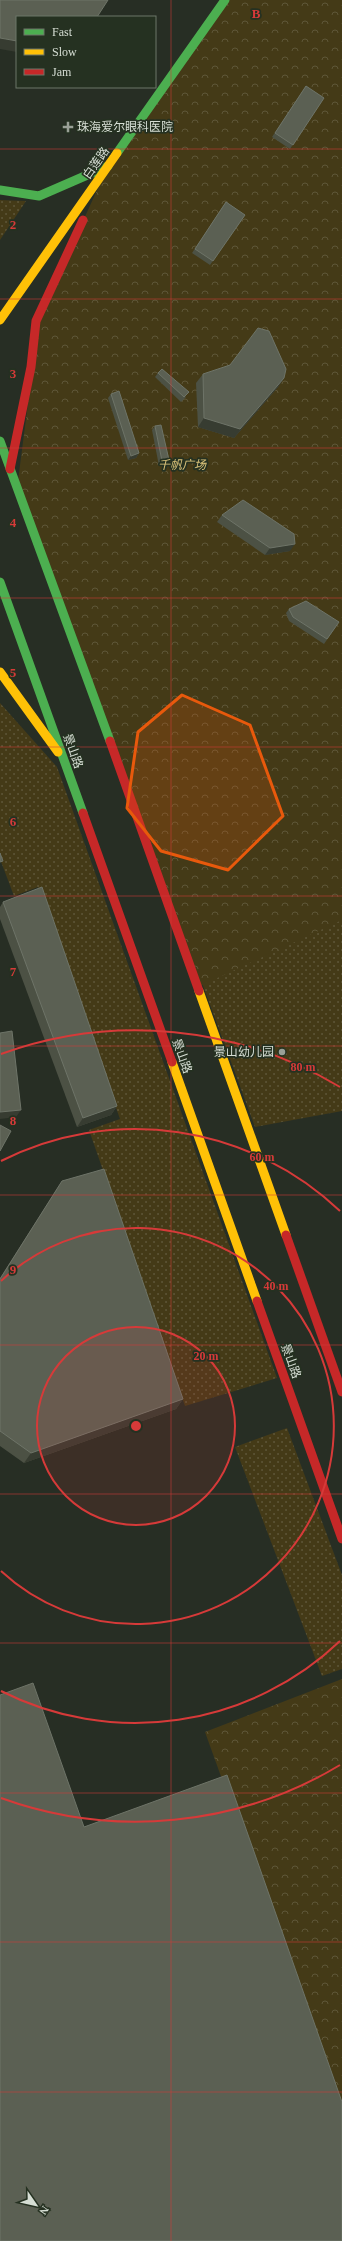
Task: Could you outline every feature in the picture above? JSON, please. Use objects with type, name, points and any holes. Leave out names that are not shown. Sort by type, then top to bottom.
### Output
[{"type":"main road","name":"白莲路","points":[[0,320],[225,0]]},
{"type":"main road","points":[[0,190],[39,196],[108,166]]},
{"type":"main road","points":[[10,469],[30,367],[36,321],[108,166]]},
{"type":"main road","points":[[0,441],[63,609],[342,1392]]},
{"type":"main road","name":"景山路","points":[[0,582],[342,1539]]},
{"type":"main road","points":[[0,672],[64,761]]},
{"type":"highlighted area","points":[[182,695],[250,725],[283,816],[228,870],[161,851],[127,808],[138,732]]},
{"type":"green space","name":"千帆广场","points":[[225,0],[342,0],[342,920],[198,987],[18,481],[39,318],[108,166]]},
{"type":"green space","points":[[0,200],[26,201],[0,240]]},
{"type":"green space","points":[[0,703],[57,767],[277,1378],[185,1406],[89,1130],[120,1119],[38,887],[14,896],[0,859]]},
{"type":"green space","name":"景山幼儿园","points":[[342,904],[342,1111],[255,1127],[177,915]]},
{"type":"green space","points":[[287,1428],[342,1575],[342,1669],[322,1676],[235,1447]]},
{"type":"green space","points":[[342,1679],[342,2112],[205,1732]]},
{"type":"building","points":[[0,0],[108,0],[98,16],[16,16],[16,41],[0,38]]},
{"type":"building","points":[[306,86],[324,98],[293,145],[275,133]]},
{"type":"building","points":[[226,202],[245,215],[213,261],[195,249]]},
{"type":"building","points":[[258,328],[269,331],[286,369],[284,378],[240,429],[204,418],[203,374],[230,365]]},
{"type":"building","points":[[162,369],[189,392],[184,397],[158,373]]},
{"type":"building","points":[[119,391],[139,453],[131,456],[111,394]]},
{"type":"building","points":[[161,425],[169,460],[162,461],[155,426]]},
{"type":"building","points":[[243,500],[294,534],[295,544],[270,548],[222,515]]},
{"type":"building","points":[[306,601],[339,622],[327,639],[293,617],[289,609]]},
{"type":"building","points":[[0,853],[3,861],[0,862]]},
{"type":"building","points":[[42,887],[117,1106],[83,1118],[3,902]]},
{"type":"building","points":[[12,1031],[21,1110],[0,1112],[0,1033]]},
{"type":"building","points":[[0,1125],[11,1131],[0,1151]]},
{"type":"building","points":[[104,1169],[183,1399],[31,1453],[0,1431],[0,1279],[62,1181]]},
{"type":"building","points":[[33,1683],[84,1827],[227,1775],[342,2102],[342,2241],[0,2241],[0,1695]]},
{"type":"traffic: fast","points":[[117,153],[225,0]]},
{"type":"traffic: fast","points":[[0,190],[39,196],[108,166]]},
{"type":"traffic: fast","points":[[0,441],[110,741]]},
{"type":"traffic: fast","points":[[0,582],[83,813]]},
{"type":"traffic: slow","points":[[0,320],[117,153]]},
{"type":"traffic: slow","points":[[0,672],[58,752]]},
{"type":"traffic: slow","points":[[199,991],[286,1235]]},
{"type":"traffic: slow","points":[[172,1062],[257,1301]]},
{"type":"traffic: jam","points":[[10,469],[31,367],[36,321],[83,220]]},
{"type":"traffic: jam","points":[[110,741],[199,991]]},
{"type":"traffic: jam","points":[[83,813],[172,1062]]},
{"type":"traffic: jam","points":[[286,1235],[342,1392]]},
{"type":"traffic: jam","points":[[257,1301],[342,1539]]},
{"type":"place","name":"珠海爱尔眼科医院","points":[[68,127]]},
{"type":"place","name":"景山幼儿园","points":[[282,1052]]}]
